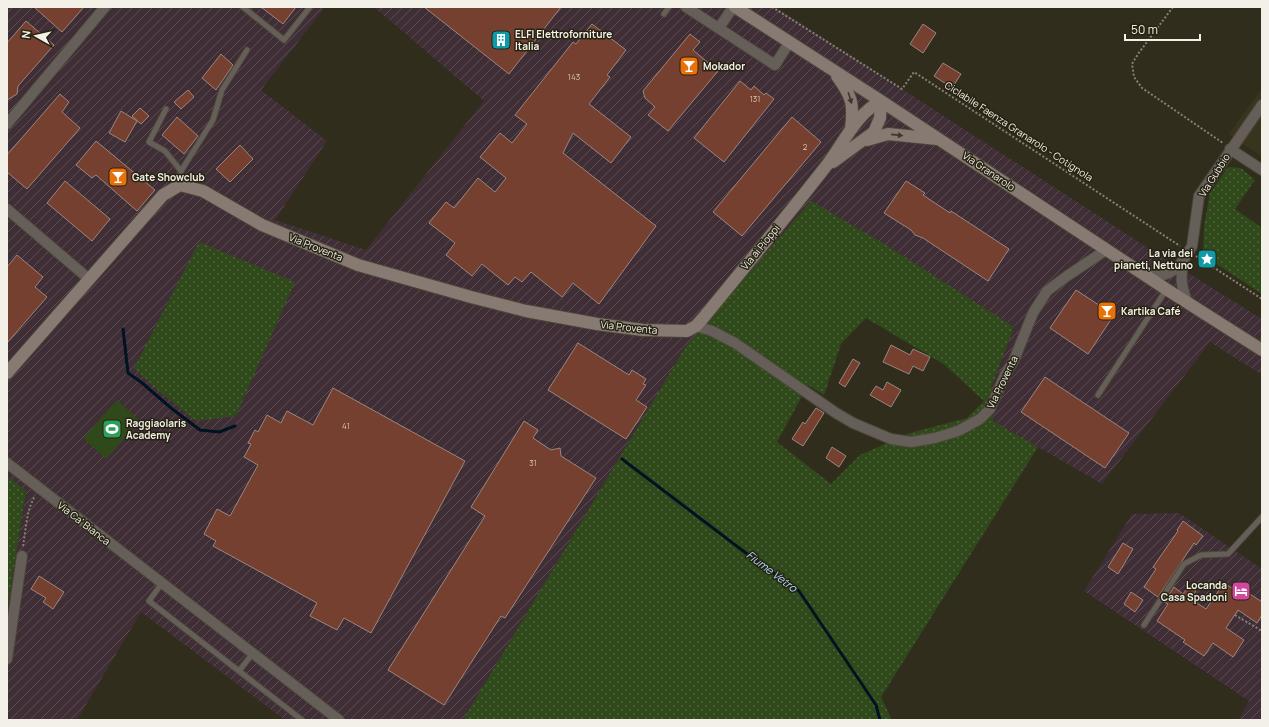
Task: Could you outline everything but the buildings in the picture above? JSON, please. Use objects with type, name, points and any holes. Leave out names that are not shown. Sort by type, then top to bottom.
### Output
[{"type":"street","points":[[7,124],[105,7]]},
{"type":"street","points":[[686,7],[775,65],[789,43]]},
{"type":"street","points":[[719,28],[734,7]]},
{"type":"street","name":"Via Granarolo","points":[[734,7],[882,101],[1106,250],[1149,276],[1166,289],[1262,350]]},
{"type":"street","name":"Via ai Pioppi","points":[[833,70],[849,92],[852,99],[853,111],[851,130]]},
{"type":"street","name":"Via ai Pioppi","points":[[696,326],[824,168],[851,130],[871,106],[882,101]]},
{"type":"street","name":"Via ai Pioppi","points":[[824,168],[874,132],[877,127],[882,101]]},
{"type":"street","name":"Via Gubbio","points":[[1149,276],[1160,276],[1169,273],[1178,267],[1192,246],[1199,196],[1230,149],[1262,105]]},
{"type":"street","name":"Via ai Pioppi","points":[[860,142],[888,134],[940,139]]},
{"type":"street","points":[[1230,149],[1262,170]]},
{"type":"street","points":[[7,373],[163,195],[180,185]]},
{"type":"street","name":"Via Proventa","points":[[180,185],[203,191],[262,225],[358,265],[471,297],[526,311],[616,326],[687,331],[696,326],[712,331],[735,343],[836,413],[853,423],[891,439],[911,442],[935,438],[958,431],[980,419],[990,409],[1005,375],[1014,360],[1033,313],[1047,292],[1106,250]]},
{"type":"street","points":[[9,215],[89,279]]},
{"type":"street","points":[[1186,255],[1181,281],[1187,302]]},
{"type":"street","name":"Via Ca' Bianca","points":[[7,463],[339,720]]},
{"type":"street","points":[[7,659],[22,556]]},
{"type":"lane","points":[[243,7],[284,40],[310,7]]},
{"type":"lane","points":[[664,14],[669,7]]},
{"type":"lane","points":[[180,185],[181,171],[213,120],[222,90],[247,50]]},
{"type":"lane","points":[[166,108],[149,142],[165,152],[181,171]]},
{"type":"lane","points":[[1098,395],[1166,289]]},
{"type":"lane","points":[[1144,625],[1184,564],[1201,555],[1228,554],[1262,517]]},
{"type":"lane","points":[[162,583],[150,601],[302,720]]},
{"type":"lane","points":[[239,671],[253,653]]},
{"type":"path","name":"Ciclabile Faenza Granarolo - Cotignola","points":[[772,7],[902,89],[914,72],[1186,255],[1262,299]]},
{"type":"path","points":[[1173,7],[1132,64],[1134,77],[1142,88],[1230,149]]},
{"type":"path","points":[[22,556],[30,507],[39,488]]},
{"type":"path","points":[[1235,615],[1262,631]]},
{"type":"shaded area","points":[[7,7],[325,7],[261,90],[327,141],[275,220],[366,250],[484,101],[374,7],[775,7],[1156,253],[1262,319],[1262,375],[1210,342],[1102,484],[993,421],[991,388],[1014,327],[891,248],[686,346],[463,720],[285,720],[141,612],[77,720],[7,720],[7,611],[26,492],[7,476]]},
{"type":"shaded area","points":[[1262,88],[1262,157],[1229,134]]},
{"type":"shaded area","points":[[1179,513],[1262,569],[1262,720],[1238,720],[1249,701],[1084,591],[1132,514]]},
{"type":"green space","points":[[1228,167],[1241,168],[1255,180],[1235,209],[1262,228],[1262,294],[1203,255],[1204,226],[1210,193]]},
{"type":"green space","points":[[811,201],[891,248],[1014,327],[991,388],[993,421],[1038,447],[881,697],[892,720],[463,720],[686,346]],"holes":[[[866,318],[945,365],[984,401],[967,418],[910,433],[860,455],[831,484],[777,442],[808,385],[824,395],[841,344]]]},
{"type":"green space","points":[[199,242],[295,282],[236,416],[196,421],[154,387],[134,368]]},
{"type":"green space","name":"Raggiaolaris Academy","points":[[117,400],[140,421],[106,459],[83,438]]},
{"type":"green space","points":[[7,476],[26,491],[7,611]]},
{"type":"waterway","name":"Fiume Vetro","points":[[123,329],[128,373],[200,430],[219,432],[235,426]]},
{"type":"waterway","name":"Fiume Vetro","points":[[622,459],[759,563],[799,591],[876,705],[880,720]]},
{"type":"place","name":"ELFI Elettroforniture Italia","points":[[501,40]]},
{"type":"place","name":"Mokador","points":[[689,66]]},
{"type":"place","name":"Gate Showclub","points":[[118,177]]},
{"type":"place","name":"La via dei pianeti, Nettuno","points":[[1207,259]]},
{"type":"place","name":"Kartika Café","points":[[1107,311]]},
{"type":"place","name":"Raggiaolaris Academy","points":[[112,429]]},
{"type":"place","name":"Locanda Casa Spadoni","points":[[1241,591]]}]
